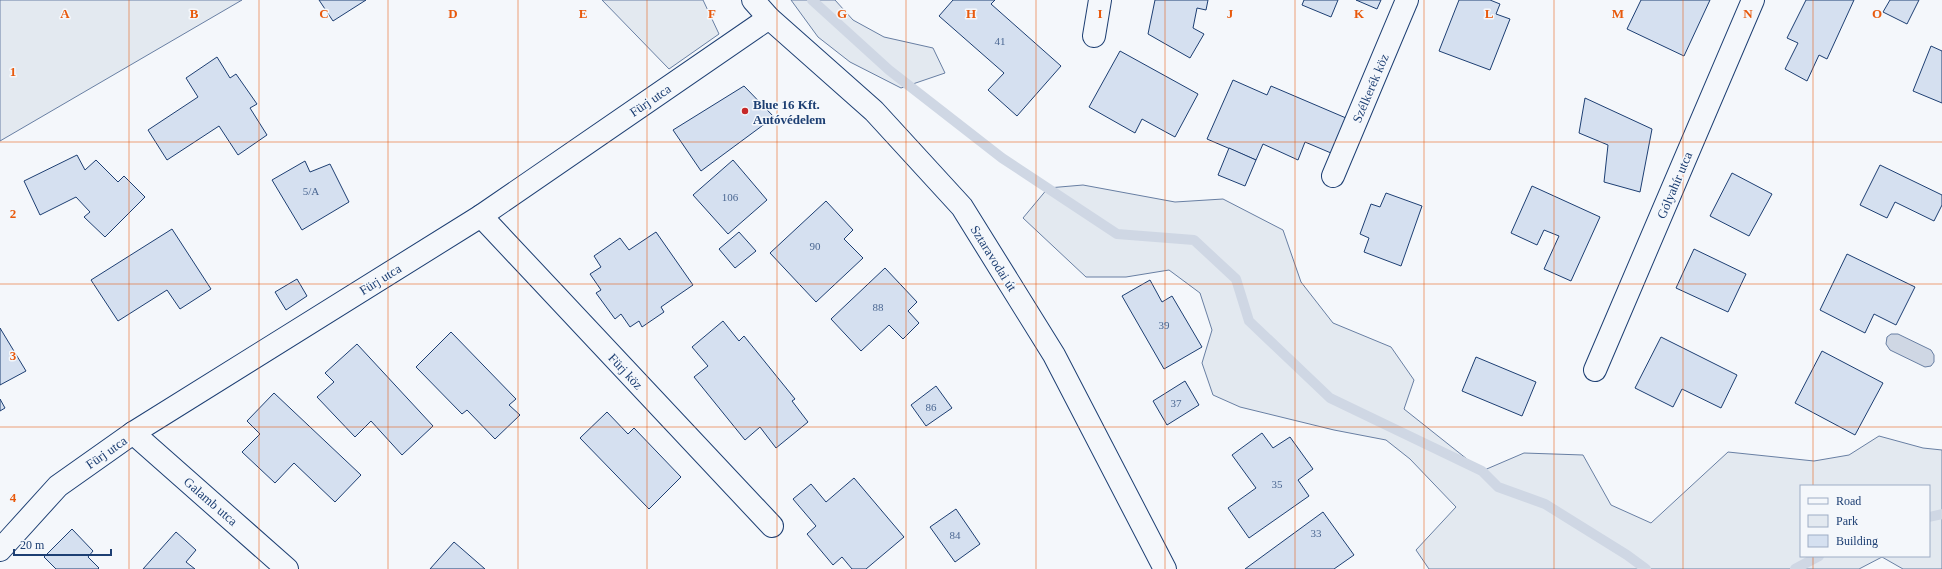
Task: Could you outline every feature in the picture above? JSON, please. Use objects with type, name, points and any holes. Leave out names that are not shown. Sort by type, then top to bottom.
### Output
[{"type":"street","points":[[1094,36],[1100,0]]},
{"type":"street","name":"Szélkerék köz","points":[[1333,176],[1407,0]]},
{"type":"street","name":"Gólyahír utca","points":[[1595,370],[1753,0]]},
{"type":"street","name":"Fürj utca","points":[[0,550],[58,486],[134,433],[481,216],[761,9]]},
{"type":"street","name":"Sztaravodai út","points":[[761,9],[874,111],[962,207],[1054,355],[1165,569]]},
{"type":"street","name":"Fürj köz","points":[[481,216],[772,526]]},
{"type":"street","name":"Galamb utca","points":[[134,433],[288,569]]},
{"type":"green space","points":[[0,0],[242,0],[0,141]]},
{"type":"green space","points":[[602,0],[703,0],[719,34],[669,69]]},
{"type":"green space","points":[[791,0],[835,0],[853,20],[884,37],[933,48],[945,73],[901,88],[850,62],[818,37]]},
{"type":"green space","points":[[1083,185],[1175,202],[1223,199],[1283,230],[1301,282],[1333,323],[1391,347],[1414,380],[1404,409],[1482,471],[1524,453],[1583,455],[1611,505],[1651,523],[1728,452],[1814,461],[1849,455],[1879,436],[1923,448],[1942,450],[1942,569],[1903,569],[1882,557],[1859,569],[1429,569],[1416,550],[1456,507],[1410,459],[1386,440],[1334,430],[1240,407],[1213,395],[1202,363],[1212,330],[1200,293],[1169,270],[1126,277],[1086,277],[1023,218],[1048,188]]},
{"type":"shaded area","points":[[1891,334],[1898,334],[1931,350],[1934,355],[1934,362],[1931,366],[1925,367],[1890,350],[1886,344],[1887,337]]},
{"type":"building","points":[[319,0],[366,0],[333,21]]},
{"type":"building","points":[[953,0],[995,0],[991,4],[1061,66],[1017,116],[988,90],[1004,73],[939,16]]},
{"type":"building","points":[[1155,0],[1208,0],[1206,10],[1197,8],[1193,28],[1204,34],[1190,58],[1148,34]]},
{"type":"building","points":[[1304,0],[1338,0],[1331,17],[1302,5]]},
{"type":"building","points":[[1356,0],[1381,0],[1377,9]]},
{"type":"building","points":[[1459,0],[1490,0],[1500,4],[1496,14],[1510,19],[1490,70],[1439,51]]},
{"type":"building","points":[[1641,0],[1710,0],[1684,56],[1627,29]]},
{"type":"building","points":[[1806,0],[1854,0],[1827,59],[1819,55],[1807,81],[1785,69],[1798,43],[1787,38]]},
{"type":"building","points":[[1890,0],[1919,0],[1907,24],[1883,12]]},
{"type":"building","points":[[1931,46],[1942,51],[1942,103],[1913,91]]},
{"type":"building","points":[[1120,51],[1198,94],[1175,137],[1142,119],[1135,133],[1089,107]]},
{"type":"building","points":[[217,57],[230,78],[236,74],[257,104],[250,108],[267,135],[238,155],[219,126],[167,160],[148,130],[198,97],[186,78]]},
{"type":"building","points":[[1233,80],[1267,95],[1271,86],[1346,118],[1331,153],[1305,142],[1298,160],[1263,144],[1256,160],[1207,139]]},
{"type":"building","points":[[744,86],[774,117],[701,171],[673,130]]},
{"type":"building","points":[[1585,98],[1652,129],[1640,192],[1604,182],[1608,145],[1579,133]]},
{"type":"building","points":[[1229,148],[1256,160],[1245,186],[1218,175]]},
{"type":"building","points":[[77,155],[85,170],[96,160],[118,182],[124,176],[145,197],[105,237],[84,217],[90,212],[76,197],[40,215],[24,181]]},
{"type":"building","points":[[733,160],[767,200],[728,234],[693,195]]},
{"type":"building","points":[[305,161],[310,172],[330,164],[349,202],[302,230],[272,180]]},
{"type":"building","points":[[1880,165],[1942,195],[1942,205],[1934,221],[1895,202],[1887,218],[1860,205]]},
{"type":"building","points":[[1732,173],[1772,194],[1749,236],[1710,216]]},
{"type":"building","points":[[1532,186],[1600,217],[1571,281],[1544,269],[1559,236],[1544,230],[1537,245],[1511,233]]},
{"type":"building","points":[[1386,193],[1422,206],[1401,266],[1364,252],[1369,238],[1360,234],[1371,204],[1380,207]]},
{"type":"building","points":[[826,201],[853,230],[844,239],[863,258],[816,302],[770,253]]},
{"type":"building","points":[[172,229],[211,289],[180,309],[167,290],[118,321],[91,280]]},
{"type":"building","points":[[656,232],[693,285],[661,307],[664,312],[642,327],[639,321],[630,327],[621,314],[615,319],[596,293],[601,290],[590,274],[601,267],[594,256],[620,238],[629,250]]},
{"type":"building","points":[[739,232],[756,251],[735,268],[719,249]]},
{"type":"building","points":[[1694,249],[1746,274],[1728,312],[1676,288]]},
{"type":"building","points":[[1847,254],[1915,287],[1896,325],[1874,314],[1865,333],[1820,310]]},
{"type":"building","points":[[885,268],[917,302],[908,311],[919,323],[903,339],[889,325],[861,351],[831,319]]},
{"type":"building","points":[[297,279],[307,296],[286,310],[275,292]]},
{"type":"building","points":[[1150,280],[1162,302],[1172,296],[1202,347],[1164,369],[1122,296]]},
{"type":"building","points":[[723,321],[739,341],[744,336],[795,399],[792,401],[808,422],[776,448],[760,427],[745,440],[694,377],[708,366],[692,347]]},
{"type":"building","points":[[0,328],[26,371],[0,385]]},
{"type":"building","points":[[451,332],[516,399],[509,405],[520,415],[495,439],[467,410],[462,414],[416,367]]},
{"type":"building","points":[[1661,337],[1737,375],[1721,408],[1682,389],[1673,407],[1635,388]]},
{"type":"building","points":[[357,344],[433,426],[402,455],[371,421],[355,437],[317,397],[334,382],[325,373]]},
{"type":"building","points":[[1822,351],[1883,383],[1855,435],[1795,403]]},
{"type":"building","points":[[1476,357],[1536,382],[1522,416],[1462,391]]},
{"type":"building","points":[[1185,381],[1199,405],[1167,425],[1153,401]]},
{"type":"building","points":[[936,386],[952,408],[926,426],[911,405]]},
{"type":"building","points":[[274,393],[361,475],[335,502],[294,463],[275,483],[242,452],[260,434],[247,421]]},
{"type":"building","points":[[0,399],[5,408],[0,411]]},
{"type":"building","points":[[607,412],[628,434],[634,428],[681,477],[649,509],[580,438]]},
{"type":"building","points":[[1262,433],[1273,448],[1290,437],[1313,469],[1298,480],[1309,496],[1249,538],[1228,508],[1256,488],[1232,455]]},
{"type":"building","points":[[854,478],[904,537],[866,569],[852,569],[842,557],[833,565],[807,534],[816,526],[793,499],[811,484],[826,502]]},
{"type":"building","points":[[956,509],[980,544],[955,562],[930,527]]},
{"type":"building","points":[[1323,512],[1354,555],[1334,569],[1245,569]]},
{"type":"building","points":[[72,529],[93,551],[88,557],[99,568],[98,569],[56,569],[44,557]]},
{"type":"building","points":[[176,532],[196,550],[186,562],[195,569],[143,569]]},
{"type":"building","points":[[454,542],[485,569],[430,569]]},
{"type":"waterway","points":[[812,0],[889,70],[1002,158],[1117,234],[1194,240],[1236,279],[1249,321],[1330,398],[1482,471],[1498,487],[1545,504],[1627,555],[1646,569]]},
{"type":"waterway","points":[[1930,517],[1942,514]]},
{"type":"waterway","points":[[1795,569],[1817,557]]},
{"type":"place","name":"Blue 16 Kft. Autóvédelem","points":[[745,111]]}]
